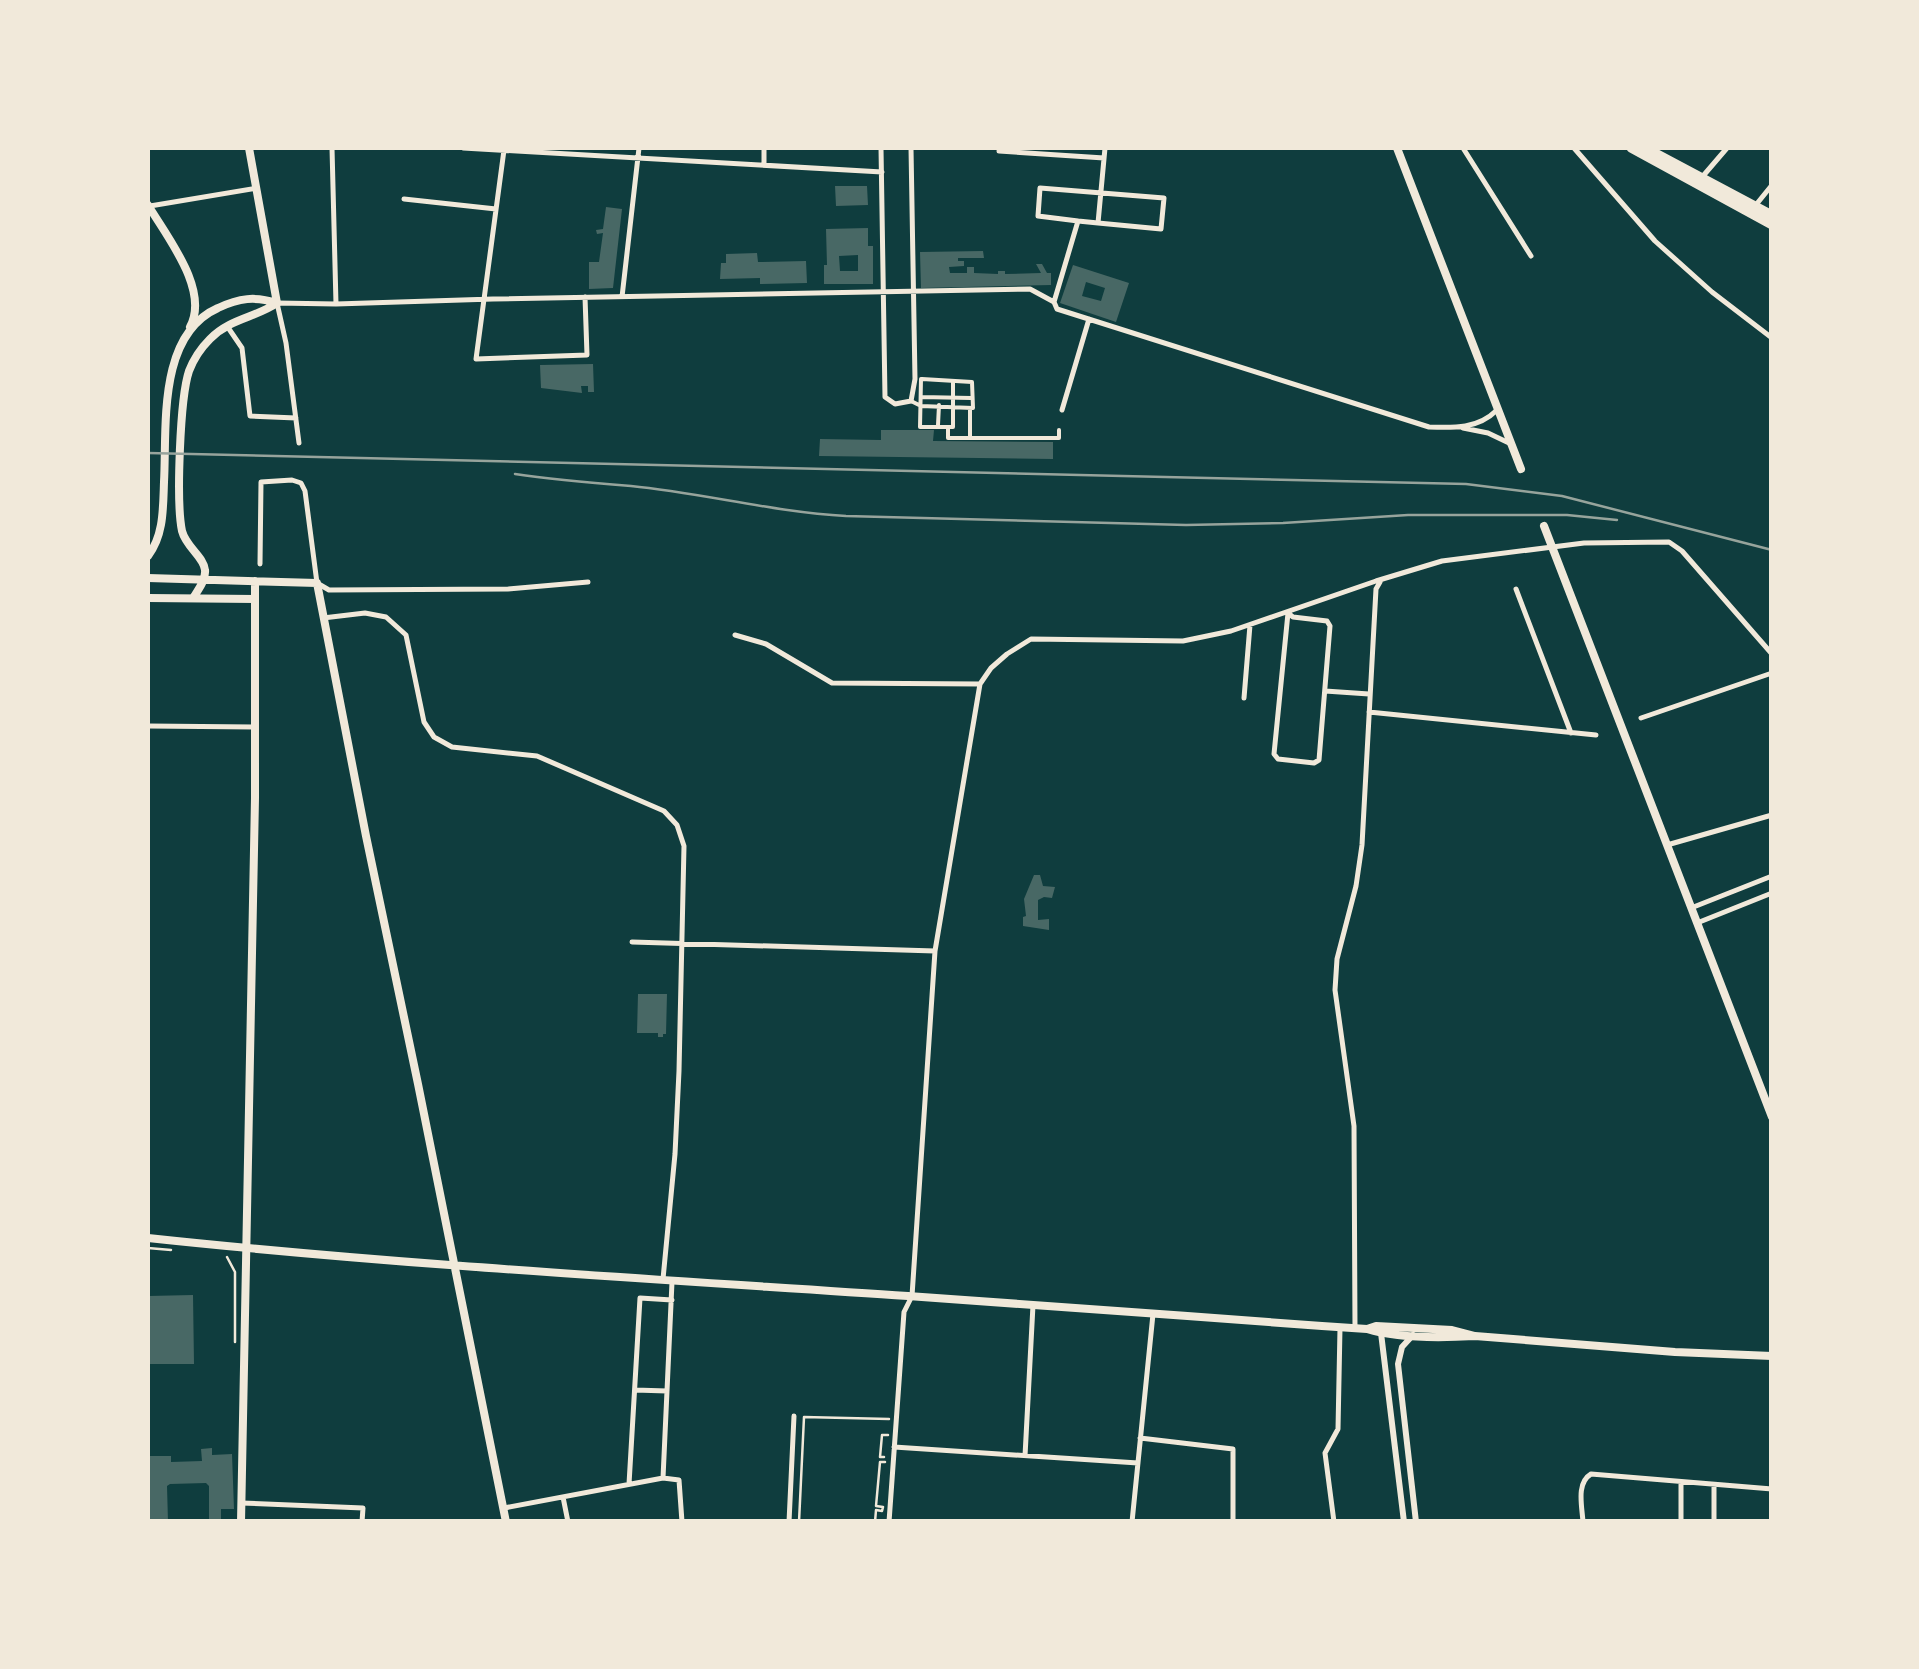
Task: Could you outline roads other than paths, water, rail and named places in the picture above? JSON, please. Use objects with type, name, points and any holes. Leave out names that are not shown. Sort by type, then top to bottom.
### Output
[{"type":"main road","points":[[249,148],[277,303]]},
{"type":"main road","points":[[1397,148],[1521,469]]},
{"type":"main road","points":[[1631,148],[1772,215]]},
{"type":"main road","points":[[1646,148],[1772,225]]},
{"type":"main road","points":[[148,206],[194,286],[197,306],[172,369],[163,514],[158,536],[148,553]]},
{"type":"main road","points":[[185,335],[202,317],[228,304],[258,297],[277,303]]},
{"type":"main road","points":[[194,598],[205,570],[188,545],[179,514],[188,374],[196,355],[227,325],[277,303]]},
{"type":"main road","points":[[1544,526],[1772,1117]]},
{"type":"main road","points":[[148,578],[317,583],[506,1522]]},
{"type":"main road","points":[[241,1522],[255,581]]},
{"type":"main road","points":[[148,599],[256,599]]},
{"type":"main road","points":[[148,1238],[455,1265],[1355,1328],[1452,1330],[1475,1336]]},
{"type":"main road","points":[[1367,1328],[1380,1333],[1772,1356]]},
{"type":"street","points":[[332,148],[336,304]]},
{"type":"street","points":[[462,148],[882,172]]},
{"type":"street","points":[[622,296],[639,148]]},
{"type":"street","points":[[764,148],[764,165]]},
{"type":"street","points":[[881,148],[885,396],[895,404],[911,401],[920,406],[973,408],[972,382],[917,377]]},
{"type":"street","points":[[910,148],[920,427],[953,427],[953,381]]},
{"type":"street","points":[[1098,222],[1105,148]]},
{"type":"street","points":[[1463,148],[1531,256]]},
{"type":"street","points":[[1574,148],[1655,240],[1712,292],[1772,338]]},
{"type":"street","points":[[1700,181],[1727,148]]},
{"type":"street","points":[[504,149],[476,358],[586,356],[584,297]]},
{"type":"street","points":[[999,151],[1104,158]]},
{"type":"street","points":[[1755,206],[1772,185]]},
{"type":"street","points":[[148,206],[257,188]]},
{"type":"street","points":[[1040,188],[1101,192],[1164,198],[1161,229],[1038,216],[1040,188]]},
{"type":"street","points":[[404,199],[496,209]]},
{"type":"street","points":[[1054,302],[1078,221]]},
{"type":"street","points":[[300,443],[277,303],[1030,289],[1054,302],[1057,309],[1429,428],[1488,433],[1512,444]]},
{"type":"street","points":[[1062,410],[1089,319]]},
{"type":"street","points":[[227,325],[242,348],[250,416],[296,418]]},
{"type":"street","points":[[911,401],[917,377]]},
{"type":"street","points":[[921,397],[973,398]]},
{"type":"street","points":[[938,426],[939,398]]},
{"type":"street","points":[[970,408],[970,438]]},
{"type":"street","points":[[1461,428],[1485,421],[1498,410]]},
{"type":"street","points":[[948,427],[948,438],[1059,438],[1059,430]]},
{"type":"street","points":[[260,564],[261,482],[292,480],[301,483],[306,491],[317,583],[329,590],[508,589],[588,582]]},
{"type":"street","points":[[889,1522],[904,1312],[912,1296],[935,951],[980,684],[991,668],[1031,638],[1183,641],[1214,636],[1442,561],[1584,543],[1669,542],[1682,551],[1772,654]]},
{"type":"street","points":[[1355,1328],[1354,1126],[1335,990],[1337,959],[1362,845],[1376,589],[1385,578]]},
{"type":"street","points":[[1516,589],[1571,732]]},
{"type":"street","points":[[323,618],[365,613],[386,616],[406,636],[424,722],[434,737],[452,747],[537,756],[664,811],[677,826],[684,846],[668,1280],[672,1300],[662,1478]]},
{"type":"street","points":[[1288,613],[1327,621],[1330,626],[1319,760],[1314,763],[1278,759],[1274,754],[1288,613]]},
{"type":"street","points":[[1244,698],[1250,625]]},
{"type":"street","points":[[735,635],[766,644],[832,683],[980,684]]},
{"type":"street","points":[[1641,718],[1772,673]]},
{"type":"street","points":[[1326,692],[1369,694]]},
{"type":"street","points":[[1368,712],[1596,735]]},
{"type":"street","points":[[148,726],[254,727]]},
{"type":"street","points":[[1667,845],[1772,815]]},
{"type":"street","points":[[1692,908],[1772,876]]},
{"type":"street","points":[[1697,923],[1772,893]]},
{"type":"street","points":[[632,942],[935,951]]},
{"type":"street","points":[[629,1484],[640,1298],[672,1300]]},
{"type":"street","points":[[1025,1456],[1033,1305]]},
{"type":"street","points":[[1132,1522],[1152,1314]]},
{"type":"street","points":[[1334,1522],[1325,1452],[1338,1429],[1340,1327]]},
{"type":"street","points":[[1380,1333],[1404,1522]]},
{"type":"street","points":[[1413,1335],[1402,1347],[1398,1364],[1416,1522]]},
{"type":"street","points":[[635,1390],[668,1391]]},
{"type":"street","points":[[789,1522],[794,1416]]},
{"type":"street","points":[[1140,1438],[1232,1449],[1233,1522]]},
{"type":"street","points":[[894,1447],[1138,1464]]},
{"type":"street","points":[[1582,1522],[1582,1484],[1591,1474],[1772,1489]]},
{"type":"street","points":[[504,1508],[662,1478],[679,1480],[682,1522]]},
{"type":"street","points":[[1681,1522],[1682,1483]]},
{"type":"street","points":[[1714,1485],[1714,1522]]},
{"type":"street","points":[[563,1497],[568,1522]]},
{"type":"street","points":[[242,1503],[363,1508],[362,1522]]},
{"type":"railway","points":[[148,453],[1466,484],[1562,496],[1772,550]]},
{"type":"railway","points":[[515,474],[658,489],[846,516],[1186,525],[1408,515],[1567,515],[1617,520]]}]
